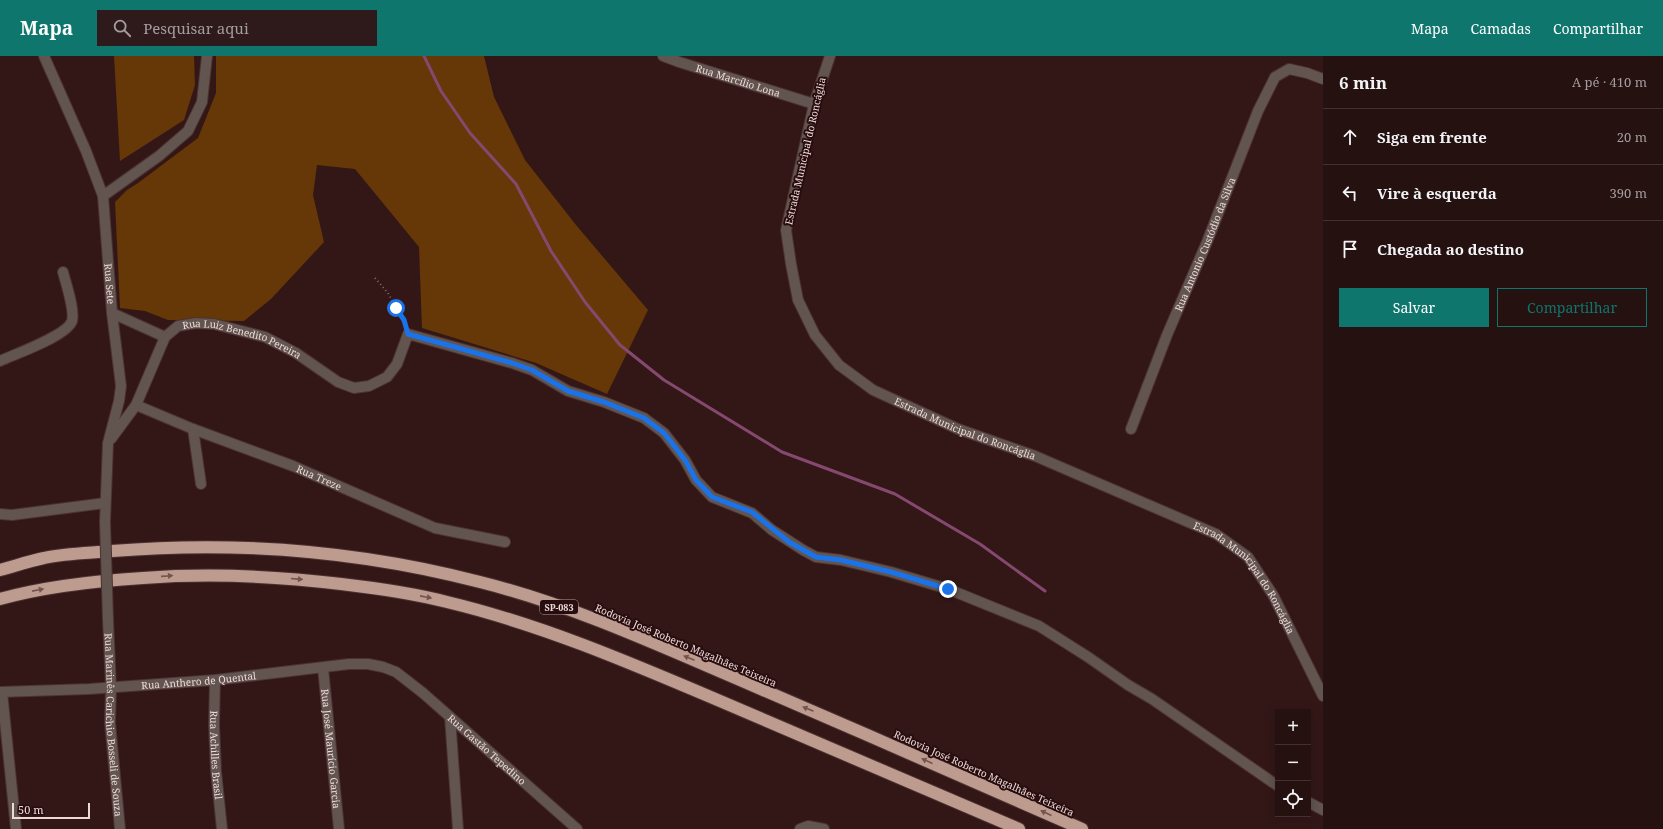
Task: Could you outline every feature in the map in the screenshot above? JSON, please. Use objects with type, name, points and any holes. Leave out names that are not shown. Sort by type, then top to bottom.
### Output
[{"type":"highway","name":"Rodovia José Roberto Magalhães Teixeira","points":[[0,570],[47,557],[162,548],[206,547],[305,552],[368,559],[417,567],[482,582],[573,611],[657,644],[1082,829]]},
{"type":"highway","name":"SP-083","points":[[0,599],[59,586],[97,581],[177,576],[230,575],[286,578],[350,585],[446,601],[496,615],[598,650],[1019,829]]},
{"type":"street","name":"Rua Sete","points":[[44,56],[86,151],[103,196],[112,313],[121,386],[119,401],[108,444],[105,522]]},
{"type":"street","points":[[103,196],[158,156],[188,131],[202,102],[207,56]]},
{"type":"street","name":"Rua Marcílio Lona","points":[[663,56],[814,104]]},
{"type":"street","name":"Estrada Municipal do Roncáglia","points":[[830,56],[814,104],[786,230],[790,264],[798,300],[815,335],[839,365],[873,390],[958,429],[1035,456],[1216,534],[1248,558],[1273,595],[1323,696]]},
{"type":"street","name":"Rua Antonio Custódio da Silva","points":[[1131,428],[1167,336],[1207,242],[1258,110],[1275,77],[1289,70],[1307,73],[1323,79]]},
{"type":"street","points":[[0,361],[59,335],[69,327],[72,320],[72,313],[63,272]]},
{"type":"street","name":"Rua Luiz Benedito Pereira","points":[[112,313],[165,338],[178,326],[196,323],[214,324],[265,337],[296,353],[338,382],[354,388],[369,386],[387,377],[397,364],[408,334]]},
{"type":"street","points":[[408,334],[532,370],[568,391],[604,402],[644,418],[664,433],[685,460],[696,480],[712,497],[752,512],[772,530],[803,550],[816,557],[841,560],[891,572],[948,589],[1039,626],[1088,656],[1128,686],[1152,699],[1275,784]]},
{"type":"street","points":[[108,444],[136,405],[165,338]]},
{"type":"street","name":"Rua Treze","points":[[136,405],[193,429],[293,466],[435,528],[505,542]]},
{"type":"street","points":[[193,429],[201,484]]},
{"type":"street","points":[[0,514],[12,515],[105,503]]},
{"type":"street","name":"Rua Marinês Carichio Bosseli de Souza","points":[[105,522],[111,687],[110,723],[120,829]]},
{"type":"street","name":"Rua Anthero de Quental","points":[[1,692],[216,680],[349,664],[368,664],[396,672]]},
{"type":"street","name":"Rua José Maurício Garcia","points":[[323,668],[339,829]]},
{"type":"street","name":"Rua Gastão Tepedino","points":[[396,672],[423,693],[577,829]]},
{"type":"street","name":"Rua Achilles Brasil","points":[[216,680],[214,725],[216,771],[222,829]]},
{"type":"street","points":[[1,692],[16,829]]},
{"type":"street","points":[[450,717],[458,829]]},
{"type":"street","points":[[1311,804],[1323,810]]},
{"type":"street","points":[[800,829],[808,826],[824,829]]},
{"type":"path","points":[[375,278],[388,294],[404,320],[408,334]]},
{"type":"shaded area","points":[[114,56],[194,56],[195,85],[184,120],[120,161]]},
{"type":"shaded area","points":[[216,56],[484,56],[494,97],[525,160],[576,225],[648,310],[607,394],[536,363],[422,328],[419,247],[355,169],[317,165],[313,195],[324,242],[271,299],[244,321],[168,320],[145,311],[120,308],[115,202],[127,190],[198,138],[216,93]]},
{"type":"waterway","points":[[424,56],[441,91],[470,133],[516,184],[551,251],[585,302],[620,345],[664,380],[782,452],[895,494],[980,544],[1045,591]]},
{"type":"route","points":[[396,308],[404,320],[408,334],[532,370],[568,391],[604,402],[644,418],[664,433],[685,460],[696,480],[712,497],[752,512],[772,530],[789,542],[816,557],[841,560],[891,572],[948,589]]}]
